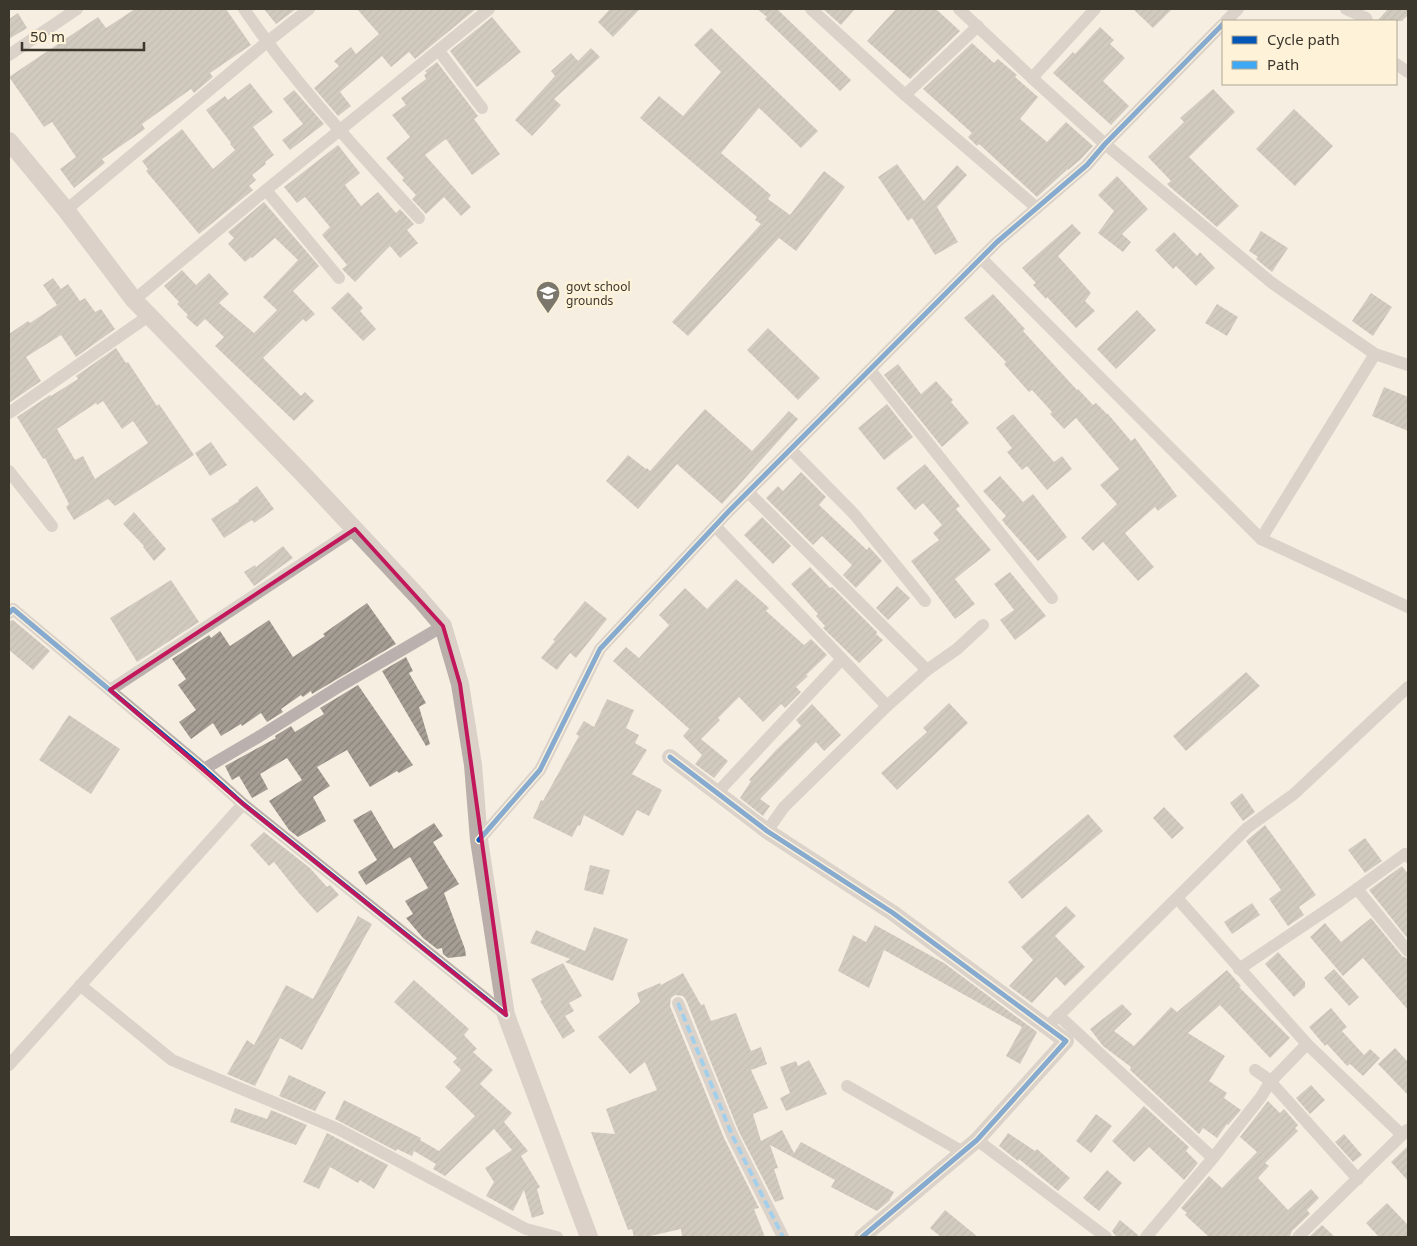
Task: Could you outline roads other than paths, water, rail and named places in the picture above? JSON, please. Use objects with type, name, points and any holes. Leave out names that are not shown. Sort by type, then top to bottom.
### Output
[{"type":"main road","points":[[9,141],[66,210],[134,300],[355,529],[443,626],[460,684],[473,765],[479,840],[506,1015],[589,1237]]},
{"type":"street","points":[[9,55],[77,9]]},
{"type":"street","points":[[244,9],[266,42],[339,131],[419,218]]},
{"type":"street","points":[[66,210],[266,42],[309,9]]},
{"type":"street","points":[[810,9],[905,95],[1037,208]]},
{"type":"street","points":[[959,9],[1105,144],[1272,283],[1375,354],[1408,365]]},
{"type":"street","points":[[1032,78],[1095,9]]},
{"type":"street","points":[[1226,20],[1238,9]]},
{"type":"street","points":[[1346,9],[1367,20]]},
{"type":"street","points":[[134,300],[266,190],[439,51],[484,10]]},
{"type":"street","points":[[479,840],[540,770],[600,649],[748,492],[981,258],[1086,165],[1222,24]]},
{"type":"street","points":[[905,95],[978,26]]},
{"type":"street","points":[[439,51],[482,108]]},
{"type":"street","points":[[1397,65],[1408,72]]},
{"type":"street","points":[[266,190],[339,278]]},
{"type":"street","points":[[981,258],[1261,538],[1408,607]]},
{"type":"street","points":[[9,413],[150,315]]},
{"type":"street","points":[[1261,538],[1375,354]]},
{"type":"street","points":[[870,370],[1052,598]]},
{"type":"street","points":[[791,450],[854,514],[925,601]]},
{"type":"street","points":[[9,471],[52,526]]},
{"type":"street","points":[[748,492],[927,670]]},
{"type":"street","points":[[715,526],[887,706]]},
{"type":"street","points":[[110,690],[355,529]]},
{"type":"street","points":[[9,613],[14,609],[204,768],[243,804],[506,1015]]},
{"type":"street","points":[[767,831],[784,807],[887,706],[927,670],[957,649],[983,625]]},
{"type":"street","points":[[204,768],[443,626]]},
{"type":"street","points":[[717,793],[842,659]]},
{"type":"street","points":[[1052,1021],[1247,828],[1294,794],[1408,687]]},
{"type":"street","points":[[670,757],[767,831],[893,913],[1052,1021],[1213,1158]]},
{"type":"street","points":[[9,1065],[243,804]]},
{"type":"street","points":[[1239,969],[1358,889],[1405,854],[1408,857]]},
{"type":"street","points":[[1358,889],[1408,951]]},
{"type":"street","points":[[1177,898],[1307,1044],[1405,1132],[1298,1237]]},
{"type":"street","points":[[80,985],[172,1060],[338,1129],[526,1229],[557,1237]]},
{"type":"street","points":[[678,1002],[732,1135],[783,1237]]},
{"type":"street","points":[[862,1237],[977,1140],[1066,1041],[1052,1021]]},
{"type":"street","points":[[1146,1237],[1213,1158],[1261,1097],[1270,1082],[1307,1044]]},
{"type":"street","points":[[1255,1070],[1270,1082],[1358,1179]]},
{"type":"street","points":[[847,1086],[963,1152]]},
{"type":"street","points":[[977,1140],[1106,1237]]},
{"type":"place","name":"govt school grounds","points":[[548,314]]}]
